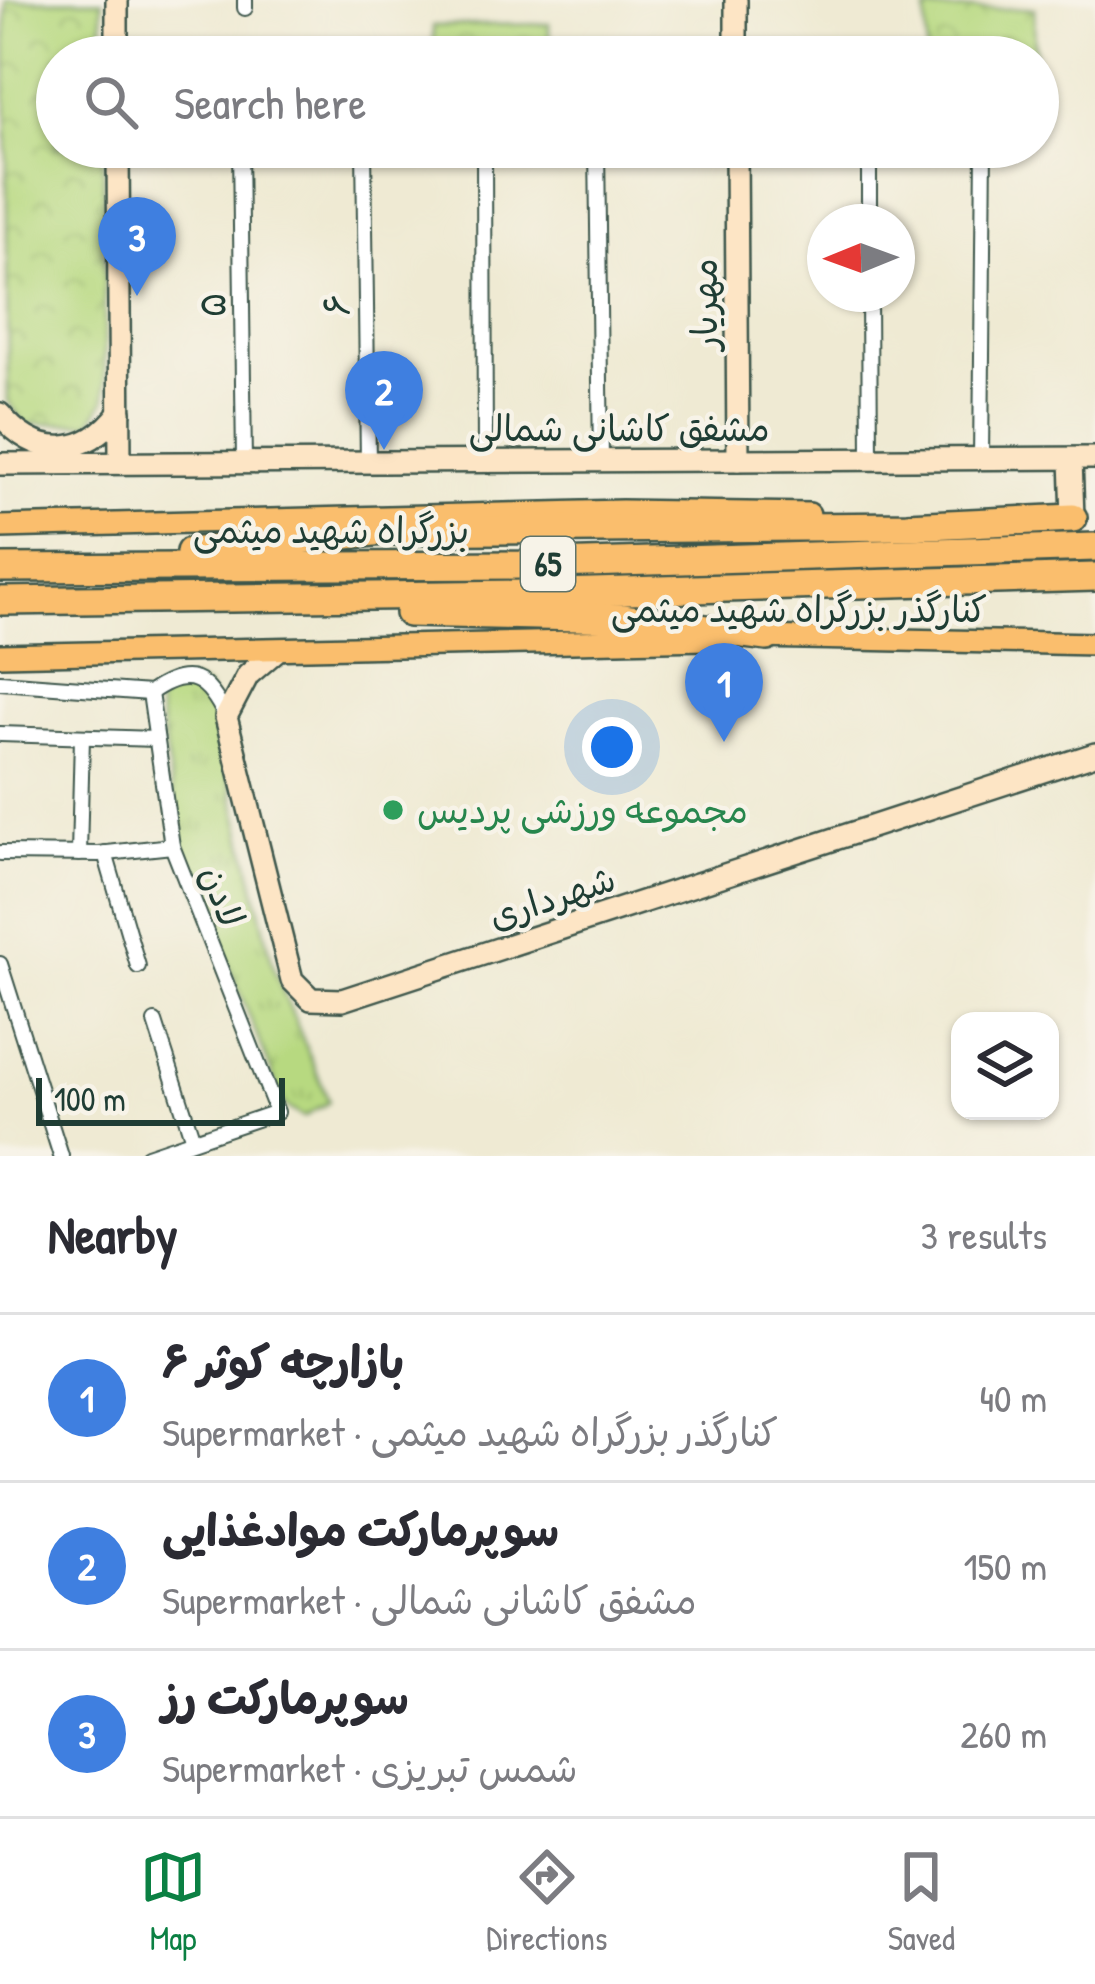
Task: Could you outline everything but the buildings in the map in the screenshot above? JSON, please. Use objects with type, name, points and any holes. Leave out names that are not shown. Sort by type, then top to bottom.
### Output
[{"type":"highway","points":[[5,568],[382,531],[907,526],[1084,518]]},
{"type":"highway","name":"بزرگراه شهید میثمی","points":[[5,568],[524,565],[1095,547]]},
{"type":"highway","name":"بزرگراه شهید میثمی","points":[[5,601],[526,594],[1095,578]]},
{"type":"highway","points":[[5,601],[78,608],[622,618],[767,637]]},
{"type":"main road","points":[[0,527],[622,511],[1084,518]]},
{"type":"main road","name":"کنارگذر بزرگراه شهید میثمی","points":[[0,655],[767,637],[1095,644]]},
{"type":"street","points":[[117,0],[117,36]]},
{"type":"street","points":[[736,0],[736,36]]},
{"type":"street","points":[[118,168],[120,464]]},
{"type":"street","name":"۵","points":[[240,168],[244,463]]},
{"type":"street","name":"۶","points":[[364,168],[368,462]]},
{"type":"street","points":[[484,168],[485,461]]},
{"type":"street","points":[[597,168],[601,461]]},
{"type":"street","name":"مهریار","points":[[736,168],[738,460]]},
{"type":"street","points":[[868,168],[869,204]]},
{"type":"street","points":[[981,460],[984,168]]},
{"type":"street","points":[[869,312],[870,460]]},
{"type":"street","points":[[0,414],[17,434],[40,445],[64,446],[86,443],[104,432],[120,412]]},
{"type":"street","name":"مشفق کاشانی شمالی","points":[[0,464],[1095,458]]},
{"type":"street","points":[[1071,459],[1084,518]]},
{"type":"street","points":[[226,717],[248,675],[276,651]]},
{"type":"street","points":[[0,655],[0,685],[150,693],[164,683],[194,678],[210,685],[226,717]]},
{"type":"street","name":"لادن","points":[[150,693],[172,846],[277,1112],[193,1140]]},
{"type":"street","name":"شهرداری","points":[[226,717],[292,980],[311,999],[342,1000],[1095,754]]},
{"type":"street","points":[[0,734],[156,739]]},
{"type":"street","points":[[79,854],[82,737]]},
{"type":"street","points":[[0,853],[105,853],[172,846]]},
{"type":"street","points":[[105,853],[138,966]]},
{"type":"street","points":[[0,964],[61,1156]]},
{"type":"street","points":[[147,1156],[193,1140],[155,1022]]},
{"type":"green space","points":[[6,0],[102,0],[102,36],[36,36],[36,168],[103,168],[105,400],[90,423],[25,424],[8,401]]},
{"type":"green space","points":[[1034,8],[1035,36],[927,36],[926,11]]},
{"type":"green space","points":[[549,24],[549,36],[433,36],[433,26]]},
{"type":"green space","points":[[192,681],[208,688],[274,970],[329,1102],[304,1117],[285,1106],[181,844],[157,699],[167,687]]},
{"type":"place","name":"سوپرمارکت رز","points":[[137,296]]},
{"type":"place","name":"سوپرمارکت موادغذایی","points":[[384,450]]},
{"type":"place","name":"بازارچه کوثر ۶","points":[[724,742]]},
{"type":"place","name":"مجموعه ورزشی پردیس","points":[[393,810]]}]
